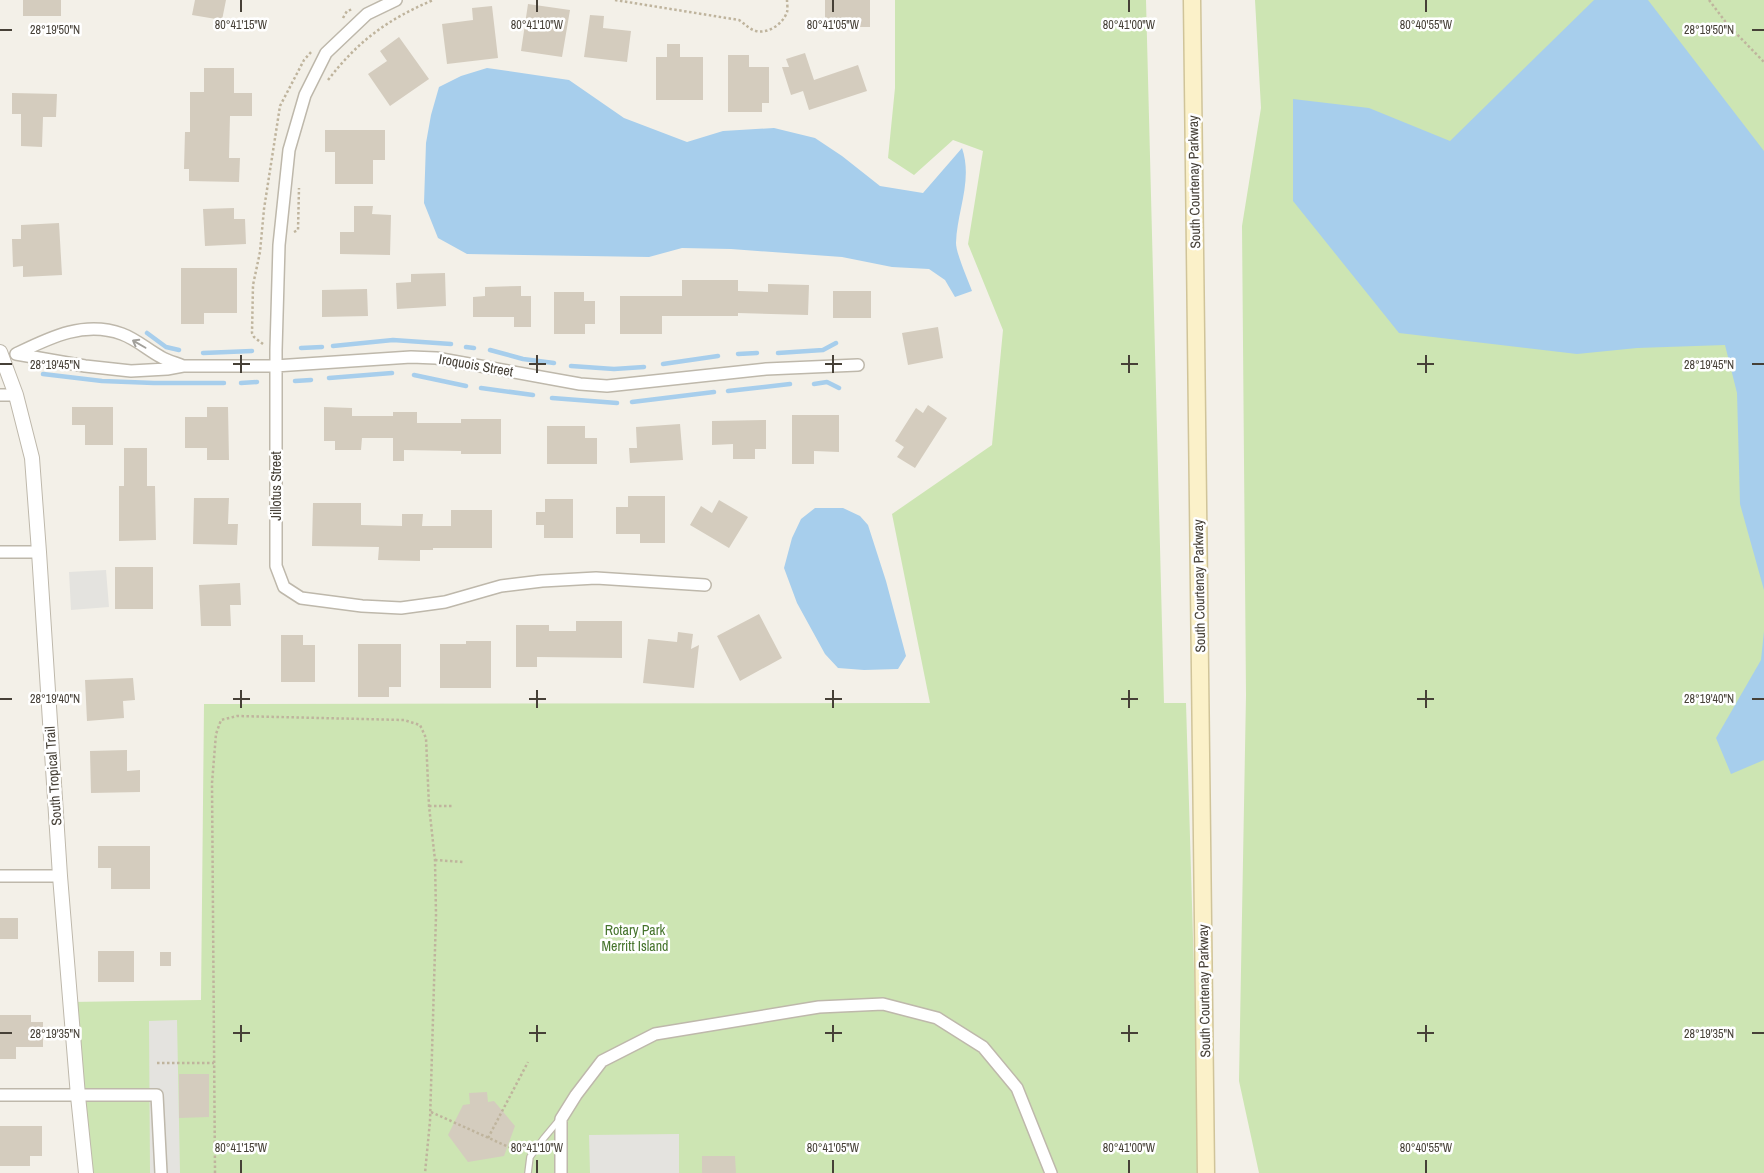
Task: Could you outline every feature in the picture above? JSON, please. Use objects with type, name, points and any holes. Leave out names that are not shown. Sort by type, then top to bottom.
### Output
[{"type":"main road","name":"South Courtenay Parkway","points":[[1192,0],[1206,1173]]},
{"type":"street","name":"Jillotus Street","points":[[396,0],[367,14],[326,53],[305,95],[289,150],[279,240],[275,366],[276,566],[284,587],[301,598],[362,606],[402,608],[444,602],[501,586],[542,581],[596,578],[705,585]]},
{"type":"street","name":"Iroquois Street","points":[[16,354],[51,337],[74,330],[102,329],[122,334],[163,359],[183,366]]},
{"type":"street","name":"Iroquois Street","points":[[1,355],[16,354],[85,366],[131,371],[183,366],[275,366],[411,357],[436,358],[580,384],[607,386],[766,369],[858,365]]},
{"type":"street","name":"South Tropical Trail","points":[[1,355],[16,395],[32,458],[60,876],[86,1173]]},
{"type":"street","points":[[0,395],[16,395]]},
{"type":"street","points":[[0,552],[39,552]]},
{"type":"street","points":[[0,876],[60,876]]},
{"type":"street","points":[[561,1173],[561,1119],[602,1060],[655,1034],[819,1007],[883,1004],[937,1018],[983,1046],[1017,1088],[1051,1173]]},
{"type":"street","points":[[0,1095],[157,1095],[160,1173]]},
{"type":"lane","points":[[528,1173],[530,1157],[561,1119]]},
{"type":"path","points":[[326,83],[357,46],[408,11],[433,0]]},
{"type":"path","points":[[615,0],[739,20],[758,32],[767,31],[778,24],[787,12],[786,0]]},
{"type":"path","points":[[1709,0],[1728,25],[1764,62]]},
{"type":"path","points":[[279,240],[298,230],[300,186]]},
{"type":"path","points":[[215,1173],[212,783],[216,734],[221,720],[237,716],[404,720],[420,725],[426,738],[428,806],[434,860],[436,915],[431,1112],[424,1173]]},
{"type":"path","points":[[428,806],[453,806]]},
{"type":"path","points":[[434,860],[463,862]]},
{"type":"path","points":[[488,1138],[528,1062]]},
{"type":"path","points":[[157,1063],[214,1063]]},
{"type":"path","points":[[431,1112],[530,1157]]},
{"type":"green space","name":"Rotary Park Merritt Island","points":[[895,0],[1146,0],[1164,703],[1186,703],[1200,1173],[87,1173],[70,1002],[201,1000],[204,704],[930,703],[892,514],[992,445],[1003,330],[968,244],[983,151],[953,140],[914,175],[888,158],[895,88]]},
{"type":"green space","points":[[1255,0],[1764,0],[1764,1173],[1259,1173],[1239,1081],[1246,695],[1242,226],[1261,108]]},
{"type":"shaded area","points":[[106,570],[109,607],[71,610],[69,572]]},
{"type":"shaded area","points":[[177,1020],[180,1173],[150,1173],[149,1021]]},
{"type":"shaded area","points":[[679,1134],[679,1173],[590,1173],[589,1135]]},
{"type":"water","points":[[1594,0],[1648,0],[1764,151],[1764,590],[1740,504],[1737,393],[1725,345],[1637,348],[1577,354],[1399,333],[1293,201],[1293,99],[1369,108],[1450,141]]},
{"type":"water","points":[[487,68],[569,80],[624,118],[687,142],[723,131],[774,128],[815,138],[842,156],[880,186],[923,193],[962,148],[966,172],[956,243],[960,260],[972,291],[955,297],[945,280],[929,269],[892,267],[842,257],[731,249],[682,248],[649,257],[467,254],[438,238],[424,203],[426,143],[439,87],[461,76]]},
{"type":"water","points":[[815,508],[843,508],[860,516],[868,525],[886,581],[906,656],[898,669],[864,670],[838,668],[825,654],[797,603],[784,568],[792,538],[801,519]]},
{"type":"water","points":[[1764,631],[1764,760],[1731,774],[1716,738],[1761,660]]},
{"type":"building","points":[[23,0],[61,0],[61,16],[23,16]]},
{"type":"building","points":[[195,0],[226,0],[222,20],[192,15]]},
{"type":"building","points":[[825,0],[870,0],[870,27],[825,27]]},
{"type":"building","points":[[528,4],[570,10],[562,57],[521,51]]},
{"type":"building","points":[[492,6],[498,58],[447,64],[442,24],[473,20],[472,8]]},
{"type":"building","points":[[590,15],[604,16],[603,28],[631,31],[627,62],[584,57]]},
{"type":"building","points":[[399,37],[429,79],[390,106],[368,74],[387,61],[380,51]]},
{"type":"building","points":[[667,44],[680,44],[680,57],[703,57],[703,100],[656,100],[656,57],[667,57]]},
{"type":"building","points":[[805,53],[814,80],[858,65],[867,91],[809,110],[803,91],[791,95],[782,67],[789,67],[786,59]]},
{"type":"building","points":[[728,55],[749,55],[749,67],[769,67],[769,103],[762,103],[762,112],[728,112]]},
{"type":"building","points":[[204,68],[234,68],[234,93],[252,93],[252,116],[230,116],[229,158],[240,158],[239,182],[189,181],[189,169],[184,169],[185,132],[190,132],[190,92],[204,92]]},
{"type":"building","points":[[12,93],[57,94],[56,117],[43,117],[42,147],[21,146],[21,114],[12,114]]},
{"type":"building","points":[[325,130],[385,130],[385,160],[373,160],[373,184],[335,184],[335,152],[325,152]]},
{"type":"building","points":[[354,206],[373,206],[372,214],[391,215],[390,255],[340,254],[340,232],[354,232]]},
{"type":"building","points":[[234,208],[234,219],[245,219],[246,244],[205,246],[203,209]]},
{"type":"building","points":[[59,223],[62,275],[23,277],[23,266],[13,267],[12,239],[21,239],[21,225]]},
{"type":"building","points":[[181,268],[237,268],[237,313],[204,313],[204,324],[181,324]]},
{"type":"building","points":[[445,273],[446,306],[397,309],[396,283],[411,282],[411,274]]},
{"type":"building","points":[[682,280],[738,280],[738,291],[768,292],[768,284],[809,285],[808,315],[738,313],[738,316],[662,316],[662,334],[620,334],[620,296],[682,296]]},
{"type":"building","points":[[521,286],[521,296],[531,296],[531,327],[514,327],[514,317],[473,317],[473,297],[485,296],[485,287]]},
{"type":"building","points":[[367,289],[368,316],[322,317],[322,290]]},
{"type":"building","points":[[833,291],[871,291],[871,318],[833,318]]},
{"type":"building","points":[[554,292],[584,292],[584,301],[595,301],[595,324],[585,324],[585,334],[554,334]]},
{"type":"building","points":[[938,327],[943,358],[908,365],[902,333]]},
{"type":"building","points":[[928,405],[947,418],[915,468],[897,457],[904,447],[895,441],[916,408],[923,413]]},
{"type":"building","points":[[72,407],[113,407],[113,445],[85,445],[85,425],[72,425]]},
{"type":"building","points":[[207,407],[228,407],[229,460],[207,460],[207,448],[185,448],[185,417],[207,417]]},
{"type":"building","points":[[324,407],[352,408],[352,416],[393,416],[393,412],[417,412],[417,423],[461,423],[461,419],[501,419],[501,454],[461,454],[461,451],[404,450],[404,461],[393,461],[393,438],[362,438],[361,450],[335,450],[335,441],[324,441]]},
{"type":"building","points":[[792,415],[839,415],[839,452],[814,451],[814,464],[792,464]]},
{"type":"building","points":[[766,420],[766,449],[755,449],[755,459],[733,459],[733,444],[712,445],[712,421]]},
{"type":"building","points":[[680,424],[683,460],[630,463],[629,448],[637,448],[636,427]]},
{"type":"building","points":[[547,426],[585,426],[585,438],[597,438],[597,464],[547,464]]},
{"type":"building","points":[[124,448],[147,448],[147,486],[155,486],[156,540],[119,541],[119,486],[124,486]]},
{"type":"building","points":[[628,496],[665,496],[665,543],[640,543],[640,534],[616,534],[616,507],[628,507]]},
{"type":"building","points":[[194,498],[229,498],[228,524],[238,524],[237,545],[193,544]]},
{"type":"building","points":[[545,499],[573,499],[573,538],[544,538],[544,525],[536,525],[536,512],[545,512]]},
{"type":"building","points":[[719,500],[748,517],[729,548],[690,525],[701,506],[712,513]]},
{"type":"building","points":[[313,503],[361,503],[361,525],[402,526],[402,514],[423,514],[422,526],[451,526],[451,510],[492,510],[492,548],[433,548],[433,550],[420,550],[420,561],[378,560],[379,547],[312,546]]},
{"type":"building","points":[[115,567],[153,567],[153,609],[115,609]]},
{"type":"building","points":[[240,583],[241,605],[230,605],[231,626],[201,626],[199,585]]},
{"type":"building","points":[[759,614],[782,658],[740,681],[717,636]]},
{"type":"building","points":[[576,621],[622,621],[622,658],[537,657],[537,667],[516,667],[516,625],[549,625],[549,631],[576,631]]},
{"type":"building","points":[[678,632],[693,634],[691,649],[699,645],[694,688],[643,683],[648,639],[677,642]]},
{"type":"building","points":[[281,635],[303,635],[303,645],[315,645],[315,682],[281,682]]},
{"type":"building","points":[[466,641],[491,641],[491,688],[440,688],[440,644],[466,644]]},
{"type":"building","points":[[358,644],[401,644],[401,687],[389,687],[389,697],[358,697]]},
{"type":"building","points":[[133,678],[135,700],[123,701],[124,718],[87,721],[85,680]]},
{"type":"building","points":[[127,750],[127,771],[140,770],[140,792],[91,793],[90,751]]},
{"type":"building","points":[[98,846],[150,846],[150,889],[111,889],[111,868],[98,868]]},
{"type":"building","points":[[0,918],[18,918],[18,939],[0,939]]},
{"type":"building","points":[[98,951],[134,951],[134,982],[98,982]]},
{"type":"building","points":[[160,952],[171,952],[171,966],[160,966]]},
{"type":"building","points":[[0,1015],[31,1015],[31,1022],[43,1022],[43,1047],[16,1047],[16,1059],[0,1059]]},
{"type":"building","points":[[179,1074],[209,1074],[209,1117],[179,1118]]},
{"type":"building","points":[[487,1092],[488,1102],[494,1101],[515,1126],[504,1156],[468,1162],[448,1135],[463,1105],[470,1104],[469,1093]]},
{"type":"building","points":[[0,1126],[42,1126],[42,1156],[30,1156],[30,1166],[0,1166]]},
{"type":"building","points":[[702,1156],[735,1156],[736,1173],[702,1173]]},
{"type":"waterway","points":[[147,333],[166,347],[179,350]]},
{"type":"waterway","points":[[333,346],[393,340],[451,344]]},
{"type":"waterway","points":[[778,353],[823,350],[836,343]]},
{"type":"waterway","points":[[301,348],[322,347]]},
{"type":"waterway","points":[[466,347],[474,348]]},
{"type":"waterway","points":[[490,350],[523,359],[554,363]]},
{"type":"waterway","points":[[203,353],[252,351]]},
{"type":"waterway","points":[[738,354],[757,353]]},
{"type":"waterway","points":[[663,364],[718,356]]},
{"type":"waterway","points":[[571,366],[614,369],[644,367]]},
{"type":"waterway","points":[[329,378],[392,373]]},
{"type":"waterway","points":[[43,374],[102,381],[224,383]]},
{"type":"waterway","points":[[414,375],[466,386]]},
{"type":"waterway","points":[[295,381],[311,380]]},
{"type":"waterway","points":[[241,383],[257,382]]},
{"type":"waterway","points":[[814,384],[827,382],[839,388]]},
{"type":"waterway","points":[[728,391],[790,384]]},
{"type":"waterway","points":[[481,388],[533,395]]},
{"type":"waterway","points":[[632,402],[714,392]]},
{"type":"waterway","points":[[552,398],[617,403]]}]
